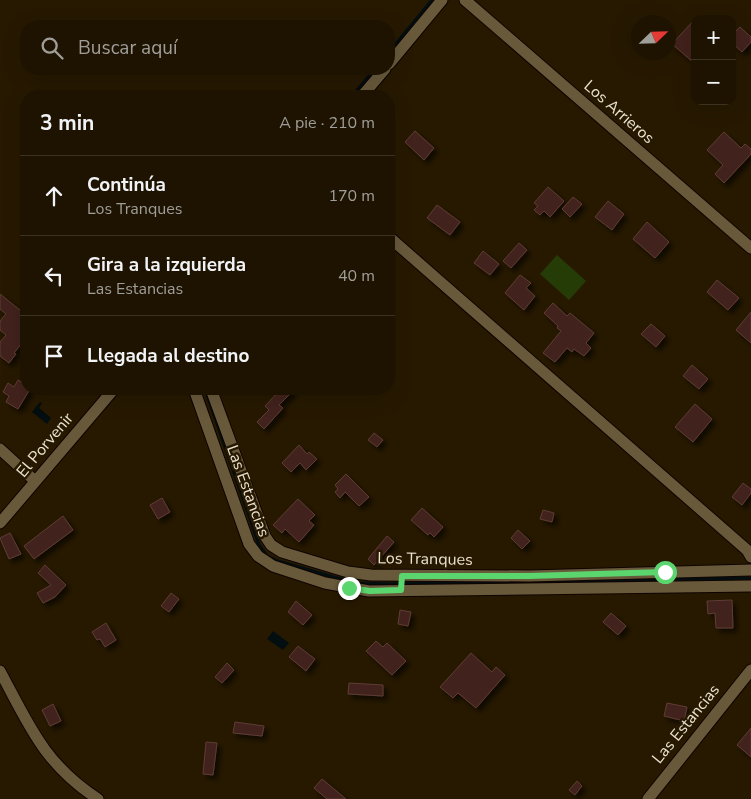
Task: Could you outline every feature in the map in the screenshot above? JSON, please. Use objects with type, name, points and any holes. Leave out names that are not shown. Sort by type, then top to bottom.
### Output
[{"type":"street","points":[[395,57],[442,0]]},
{"type":"street","name":"Los Arrieros","points":[[466,0],[751,248]]},
{"type":"street","points":[[367,90],[380,75]]},
{"type":"street","points":[[395,241],[747,550],[751,557]]},
{"type":"street","name":"El Porvenir","points":[[0,523],[109,395]]},
{"type":"street","name":"Las Estancias","points":[[196,395],[246,537],[258,556],[273,566],[337,586],[370,591],[751,586]]},
{"type":"street","name":"Los Tranques","points":[[213,395],[263,531],[271,545],[282,552],[348,572],[371,575],[529,576],[751,570]]},
{"type":"street","points":[[0,449],[35,481]]},
{"type":"street","points":[[401,590],[402,576]]},
{"type":"street","name":"Las Estancias","points":[[648,799],[751,670]]},
{"type":"street","points":[[0,671],[44,750],[72,781],[98,799]]},
{"type":"green space","points":[[557,255],[586,281],[569,300],[540,274]]},
{"type":"shaded area","points":[[40,402],[42,403],[39,408],[51,418],[47,424],[32,412]]},
{"type":"shaded area","points":[[273,631],[289,643],[283,650],[267,639]]},
{"type":"building","points":[[691,23],[691,61],[676,47],[676,40]]},
{"type":"building","points":[[740,27],[751,37],[751,42],[742,52],[736,47],[736,31]]},
{"type":"building","points":[[415,131],[434,148],[424,160],[405,142]]},
{"type":"building","points":[[724,132],[741,148],[745,144],[751,149],[751,154],[724,183],[715,174],[723,165],[707,150]]},
{"type":"building","points":[[548,187],[564,201],[550,217],[544,211],[540,215],[534,210],[538,206],[534,203]]},
{"type":"building","points":[[573,197],[582,204],[570,217],[562,209]]},
{"type":"building","points":[[608,201],[624,214],[612,230],[595,217]]},
{"type":"building","points":[[437,205],[460,222],[450,235],[427,218]]},
{"type":"building","points":[[647,222],[669,242],[655,258],[633,239]]},
{"type":"building","points":[[519,243],[527,250],[511,268],[503,261]]},
{"type":"building","points":[[483,251],[499,264],[490,275],[474,263]]},
{"type":"building","points":[[520,275],[531,283],[526,288],[535,296],[524,310],[505,293]]},
{"type":"building","points":[[717,280],[739,298],[728,310],[707,292]]},
{"type":"building","points":[[0,294],[20,310],[20,346],[9,363],[0,356],[0,342],[6,335],[0,330],[0,321],[6,314],[0,309]]},
{"type":"building","points":[[553,303],[567,316],[570,313],[594,333],[586,343],[591,348],[584,356],[574,349],[572,352],[567,348],[555,362],[543,353],[561,331],[544,313]]},
{"type":"building","points":[[751,312],[751,343],[736,330]]},
{"type":"building","points":[[651,324],[665,336],[656,347],[641,334]]},
{"type":"building","points":[[692,365],[708,379],[699,389],[683,376]]},
{"type":"building","points":[[18,380],[20,381],[20,395],[26,395],[18,409],[6,402],[9,396],[3,392],[8,383],[14,387]]},
{"type":"building","points":[[275,395],[289,395],[279,405],[283,408],[264,429],[257,422],[269,410],[265,406]]},
{"type":"building","points":[[695,404],[712,419],[693,442],[675,427]]},
{"type":"building","points":[[374,433],[383,440],[377,447],[368,440]]},
{"type":"building","points":[[299,445],[307,454],[309,452],[317,459],[306,470],[300,463],[291,472],[282,463]]},
{"type":"building","points":[[346,474],[369,497],[359,506],[345,492],[340,498],[335,492],[338,489],[335,485]]},
{"type":"building","points":[[743,483],[751,489],[751,493],[742,505],[732,497]]},
{"type":"building","points":[[162,498],[170,512],[158,519],[150,505]]},
{"type":"building","points":[[298,499],[315,515],[309,521],[314,525],[299,542],[285,529],[282,533],[273,525]]},
{"type":"building","points":[[422,508],[443,527],[434,537],[430,533],[428,535],[411,520]]},
{"type":"building","points":[[543,510],[554,513],[552,522],[540,519]]},
{"type":"building","points":[[63,516],[73,530],[34,559],[24,546]]},
{"type":"building","points":[[518,530],[530,541],[522,549],[511,538]]},
{"type":"building","points":[[10,533],[21,554],[9,559],[0,538]]},
{"type":"building","points":[[387,536],[394,542],[374,565],[368,559]]},
{"type":"building","points":[[45,565],[66,585],[55,597],[43,603],[37,593],[51,585],[38,573]]},
{"type":"building","points":[[171,593],[179,599],[169,612],[161,606]]},
{"type":"building","points":[[732,600],[733,628],[716,628],[715,613],[708,614],[707,601]]},
{"type":"building","points":[[296,601],[312,615],[303,625],[288,612]]},
{"type":"building","points":[[400,610],[411,612],[408,626],[398,624]]},
{"type":"building","points":[[611,613],[626,626],[618,635],[603,622]]},
{"type":"building","points":[[106,623],[116,640],[105,647],[92,632]]},
{"type":"building","points":[[376,641],[383,647],[387,643],[406,661],[392,675],[366,651]]},
{"type":"building","points":[[298,646],[315,659],[306,671],[289,657]]},
{"type":"building","points":[[471,653],[492,672],[496,667],[505,675],[476,708],[458,693],[453,698],[440,687]]},
{"type":"building","points":[[227,663],[234,670],[222,683],[215,677]]},
{"type":"building","points":[[349,683],[383,685],[383,696],[348,694]]},
{"type":"building","points":[[667,703],[687,707],[684,721],[664,716]]},
{"type":"building","points":[[53,704],[61,721],[50,726],[42,710]]},
{"type":"building","points":[[235,722],[264,726],[262,736],[233,733]]},
{"type":"building","points":[[751,728],[751,757],[737,745]]},
{"type":"building","points":[[206,742],[217,743],[213,775],[203,774]]},
{"type":"building","points":[[322,779],[346,799],[327,799],[314,788]]},
{"type":"building","points":[[577,781],[582,786],[575,795],[569,790]]},
{"type":"waterway","points":[[395,45],[432,0]]},
{"type":"waterway","points":[[357,90],[370,75]]},
{"type":"waterway","points":[[207,395],[259,545],[267,556],[278,561],[354,583],[751,578]]},
{"type":"route","points":[[349,588],[370,591],[401,590],[402,576],[529,576],[665,572]]}]
